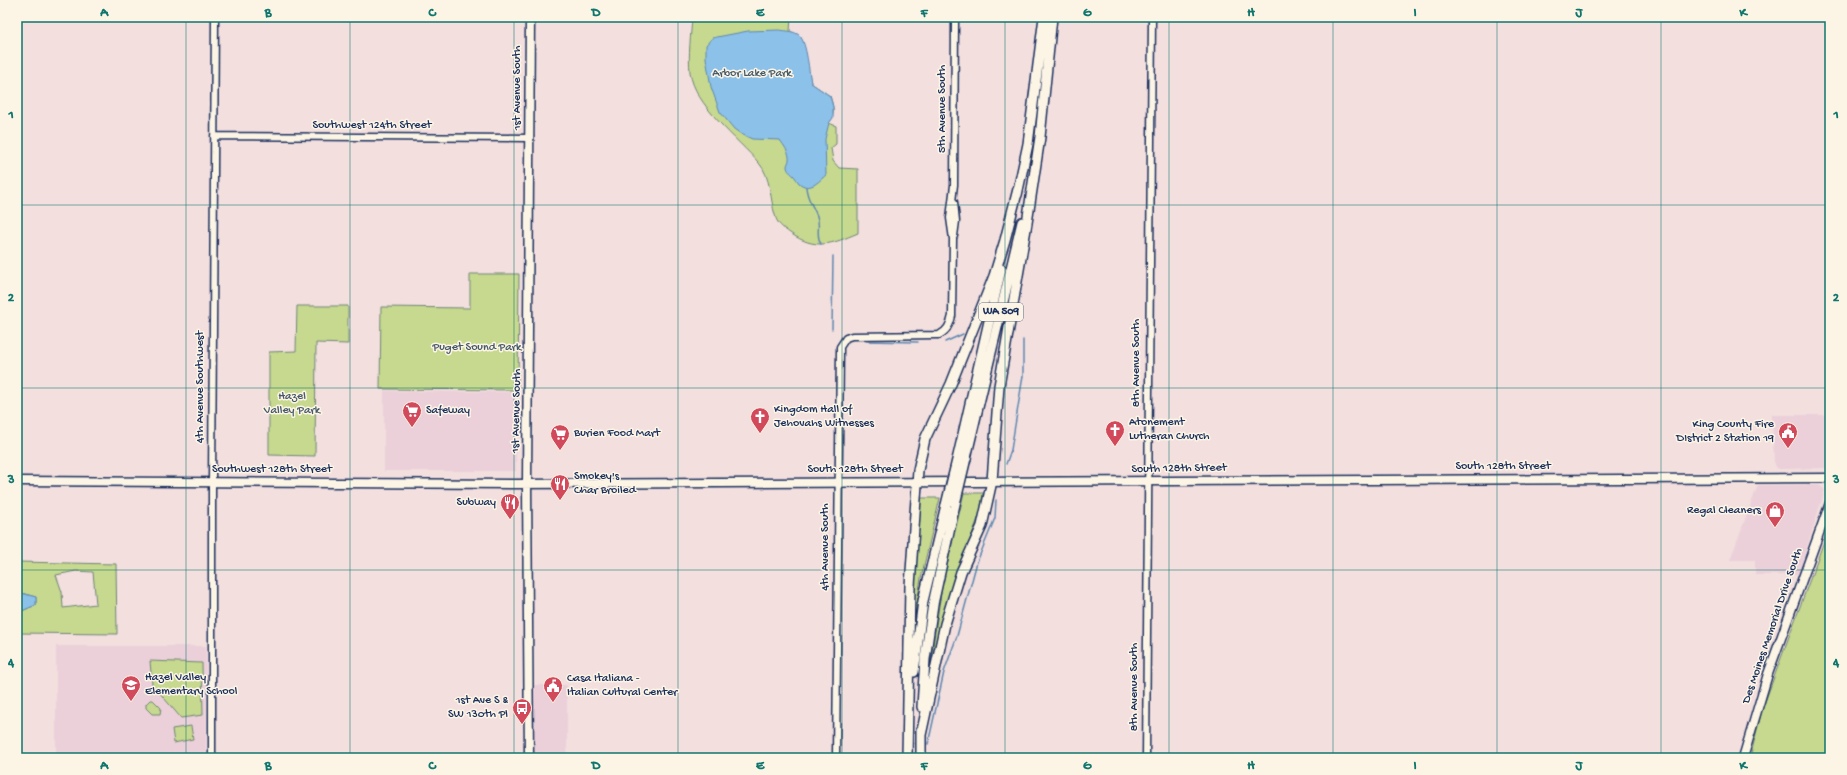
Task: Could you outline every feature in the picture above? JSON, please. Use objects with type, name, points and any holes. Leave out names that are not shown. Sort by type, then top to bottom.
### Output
[{"type":"highway","name":"WA 509","points":[[962,457],[1028,144],[1044,17]]},
{"type":"highway","name":"WA 509","points":[[908,758],[907,739],[915,658],[923,601],[950,504],[1035,166],[1052,17]]},
{"type":"highway","points":[[921,735],[945,624],[961,572],[982,526],[992,481],[999,386],[1027,224],[1035,166]]},
{"type":"highway","points":[[907,739],[910,586],[917,481],[925,439],[951,384],[994,276],[1006,240],[1018,189]]},
{"type":"highway","name":"WA 509","points":[[920,758],[925,658],[950,504]]},
{"type":"main road","name":"1st Avenue South","points":[[528,758],[530,17]]},
{"type":"main road","name":"South 128th Street","points":[[528,484],[917,481],[1830,478]]},
{"type":"main road","name":"Southwest 128th Street","points":[[17,481],[528,484]]},
{"type":"main road","name":"Des Moines Memorial Drive South","points":[[1743,758],[1768,674],[1830,503]]},
{"type":"street","name":"4th Avenue Southwest","points":[[212,758],[215,17]]},
{"type":"street","name":"5th Avenue South","points":[[846,338],[858,336],[939,335],[947,329],[952,316],[953,239],[950,218],[953,200],[955,17]]},
{"type":"street","name":"8th Avenue South","points":[[1146,758],[1152,17]]},
{"type":"street","name":"Southwest 124th Street","points":[[214,136],[530,138]]},
{"type":"street","name":"4th Avenue South","points":[[836,758],[839,354],[840,347],[846,338]]},
{"type":"shaded area","points":[[384,391],[515,392],[516,471],[384,471]]},
{"type":"shaded area","points":[[1772,415],[1830,415],[1830,468],[1779,469],[1776,467],[1774,461]]},
{"type":"shaded area","points":[[1758,485],[1819,485],[1825,490],[1798,575],[1755,575],[1755,560],[1730,560]]},
{"type":"shaded area","name":"Hazel Valley Elementary School","points":[[56,646],[206,646],[206,758],[56,758]]},
{"type":"shaded area","points":[[534,685],[567,685],[567,758],[535,758]]},
{"type":"green space","name":"Arbor Lake Park","points":[[692,17],[791,17],[790,31],[800,36],[803,42],[811,83],[830,96],[831,99],[833,106],[833,117],[829,123],[836,126],[836,144],[831,148],[833,161],[839,168],[858,169],[858,233],[832,243],[816,244],[799,239],[779,223],[773,209],[768,181],[763,169],[708,109],[693,84],[689,58]]},
{"type":"green space","name":"Puget Sound Park","points":[[470,274],[519,274],[518,390],[380,389],[381,307],[470,308]]},
{"type":"green space","name":"Hazel Valley Park","points":[[297,306],[348,306],[348,344],[316,343],[315,456],[269,455],[269,352],[296,351]]},
{"type":"green space","points":[[964,493],[983,493],[980,513],[951,590],[930,665],[942,587]]},
{"type":"green space","points":[[921,498],[940,498],[921,578],[914,621],[911,619]]},
{"type":"green space","points":[[1830,525],[1830,758],[1750,758],[1762,710]]},
{"type":"green space","points":[[17,562],[116,564],[117,634],[17,633],[17,613],[36,605],[36,597],[17,592]],"holes":[[[76,571],[93,572],[96,604],[63,608],[62,592],[56,575]]]},
{"type":"green space","points":[[150,661],[202,663],[203,715],[181,718],[152,684]]},
{"type":"green space","points":[[150,700],[153,700],[161,708],[160,714],[152,714],[146,708],[146,704]]},
{"type":"green space","points":[[191,726],[193,739],[174,743],[172,729]]},
{"type":"water","points":[[779,30],[793,32],[800,36],[806,51],[811,83],[830,96],[833,107],[833,118],[829,123],[825,139],[826,175],[814,185],[807,187],[799,183],[788,171],[787,166],[789,155],[780,140],[752,139],[734,129],[720,112],[711,87],[706,58],[706,45],[712,38],[748,31]]},
{"type":"water","points":[[17,592],[36,597],[36,605],[17,613]]},
{"type":"waterway","points":[[806,187],[809,199],[818,220],[818,237],[821,244]]},
{"type":"waterway","points":[[832,329],[833,256]]},
{"type":"waterway","points":[[945,342],[963,334]]},
{"type":"waterway","points":[[1006,464],[1011,450],[1023,376],[1023,340]]},
{"type":"waterway","points":[[866,341],[918,342]]},
{"type":"waterway","points":[[928,744],[944,672],[957,636],[977,562],[995,518],[996,500]]},
{"type":"place","name":"Safeway","points":[[412,428]]},
{"type":"place","name":"Kingdom Hall of Jehovahs Witnesses","points":[[760,434]]},
{"type":"place","name":"Atonement Lutheran Church","points":[[1115,447]]},
{"type":"place","name":"King County Fire DIstrict 2 Station 19","points":[[1788,449]]},
{"type":"place","name":"Burien Food Mart","points":[[560,451]]},
{"type":"place","name":"Smokey's Char Broiled","points":[[560,501]]},
{"type":"place","name":"Subway","points":[[510,520]]},
{"type":"place","name":"Regal Cleaners","points":[[1775,528]]},
{"type":"place","name":"Hazel Valley Elementary School","points":[[131,702]]},
{"type":"place","name":"Casa Italiana - Italian Cultural Center","points":[[553,703]]},
{"type":"place","name":"1st Ave S & SW 130th Pl","points":[[522,725]]}]
